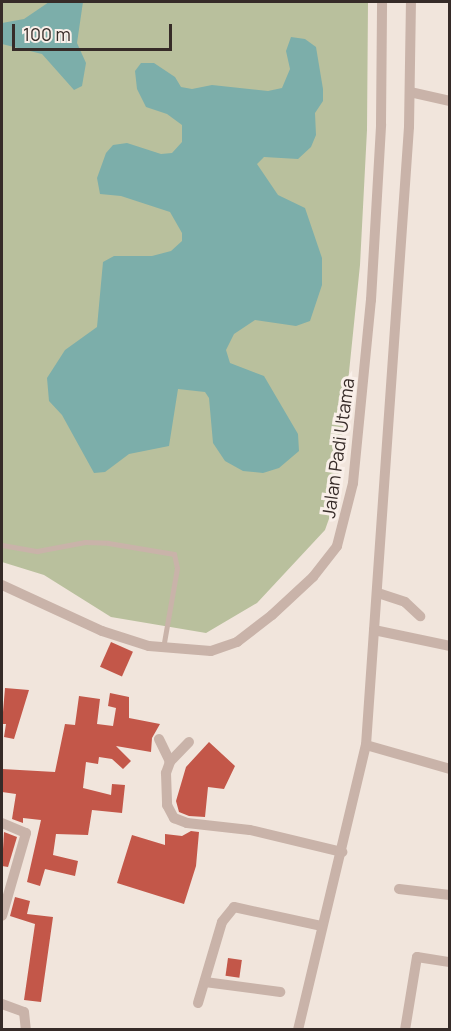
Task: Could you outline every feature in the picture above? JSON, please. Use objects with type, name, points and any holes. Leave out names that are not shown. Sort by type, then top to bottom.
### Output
[{"type":"street","name":"Jalan Padi Utama","points":[[2,585],[102,631],[163,648],[211,651],[237,642],[313,577],[337,546],[344,526],[362,411],[381,124],[382,2]]},
{"type":"street","points":[[298,1029],[366,745],[410,92],[411,2]]},
{"type":"street","points":[[410,92],[450,101]]},
{"type":"street","points":[[378,593],[405,602],[420,616]]},
{"type":"street","points":[[374,630],[450,646]]},
{"type":"street","points":[[159,739],[170,762]]},
{"type":"street","points":[[189,742],[170,762],[166,773],[169,813],[179,821],[250,830],[342,852]]},
{"type":"street","points":[[366,745],[450,769]]},
{"type":"street","points":[[2,823],[20,827],[26,837],[2,916]]},
{"type":"street","points":[[399,889],[450,895]]},
{"type":"street","points":[[198,1003],[222,921],[234,907],[321,926]]},
{"type":"street","points":[[405,1029],[417,957],[450,962]]},
{"type":"street","points":[[205,982],[280,992]]},
{"type":"street","points":[[2,1004],[24,1012],[26,1029]]},
{"type":"lane","points":[[2,544],[37,551],[85,543],[108,543],[174,554],[177,568],[163,648]]},
{"type":"green space","points":[[2,2],[368,2],[367,130],[360,265],[336,499],[325,530],[257,603],[206,633],[111,617],[44,575],[2,562]]},
{"type":"water","points":[[49,2],[83,2],[77,43],[86,63],[82,86],[74,90],[42,54],[2,44],[2,23],[24,19]]},
{"type":"water","points":[[291,37],[305,39],[316,47],[323,101],[315,113],[316,135],[311,147],[298,159],[264,157],[257,164],[278,195],[305,208],[322,258],[322,285],[310,321],[296,326],[255,320],[234,334],[226,350],[230,363],[264,376],[298,434],[299,451],[279,468],[263,473],[243,471],[225,461],[213,443],[209,398],[205,392],[178,389],[169,446],[129,454],[105,472],[94,473],[62,415],[49,401],[47,378],[65,350],[97,327],[103,262],[114,256],[152,256],[171,251],[182,241],[182,233],[170,212],[121,196],[100,194],[97,178],[106,153],[113,145],[127,143],[161,154],[172,153],[182,142],[182,125],[167,114],[146,107],[137,89],[135,71],[141,63],[154,63],[175,77],[181,87],[192,89],[212,85],[268,91],[282,88],[290,69],[286,51]]},
{"type":"building","points":[[111,642],[133,652],[122,676],[100,667]]},
{"type":"building","points":[[5,688],[29,690],[14,739],[4,737],[6,724],[2,724]]},
{"type":"building","points":[[110,693],[129,697],[129,718],[160,724],[152,738],[151,752],[116,746],[131,761],[123,769],[112,759],[99,757],[98,764],[86,762],[83,788],[111,795],[112,784],[125,785],[122,813],[92,810],[88,835],[56,834],[53,855],[78,861],[75,876],[45,869],[40,886],[27,882],[41,820],[23,818],[23,823],[12,819],[16,794],[2,792],[2,769],[55,772],[65,724],[75,725],[79,696],[100,699],[97,724],[113,726],[116,708],[108,706]]},
{"type":"building","points":[[209,742],[235,766],[224,789],[208,787],[205,817],[189,816],[179,812],[176,801],[186,767]]},
{"type":"building","points":[[191,831],[199,832],[196,866],[184,904],[117,883],[132,835],[165,845],[165,834],[182,836]]},
{"type":"building","points":[[4,832],[17,837],[8,867],[2,866]]},
{"type":"building","points":[[15,897],[30,901],[27,914],[53,917],[41,1002],[24,1000],[35,924],[10,916]]},
{"type":"building","points":[[228,958],[242,960],[239,978],[225,976]]}]
